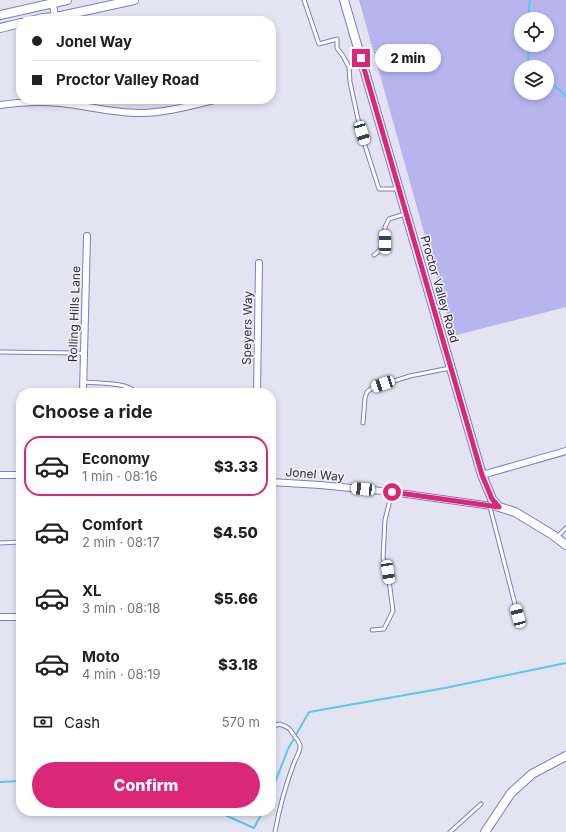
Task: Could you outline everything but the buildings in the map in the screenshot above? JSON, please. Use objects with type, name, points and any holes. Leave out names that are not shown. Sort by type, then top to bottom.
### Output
[{"type":"street","points":[[0,15],[52,2],[67,0]]},
{"type":"street","points":[[68,16],[134,0]]},
{"type":"street","name":"Proctor Valley Road","points":[[344,0],[482,475],[492,499],[499,507]]},
{"type":"street","points":[[52,2],[55,16]]},
{"type":"street","points":[[0,28],[16,24]]},
{"type":"street","points":[[0,105],[16,103]]},
{"type":"street","points":[[78,104],[125,113],[141,113],[174,109],[196,104]]},
{"type":"street","name":"Rolling Hills Lane","points":[[82,388],[87,236]]},
{"type":"street","name":"Speyers Way","points":[[257,388],[259,263]]},
{"type":"street","points":[[482,475],[566,452]]},
{"type":"street","points":[[0,474],[16,475]]},
{"type":"street","name":"Jonel Way","points":[[276,482],[320,484],[392,492],[499,507]]},
{"type":"street","points":[[499,507],[515,512],[566,545]]},
{"type":"street","points":[[0,617],[16,617]]},
{"type":"street","points":[[485,832],[510,793],[532,774],[566,756]]},
{"type":"lane","points":[[304,0],[320,44],[337,39],[337,48],[349,67],[350,82],[362,133],[379,189],[399,189]]},
{"type":"lane","points":[[374,255],[379,251],[385,242],[384,226],[389,220],[406,213]]},
{"type":"lane","points":[[0,352],[84,354]]},
{"type":"lane","points":[[363,423],[362,420],[365,398],[367,392],[372,388],[410,376],[450,368]]},
{"type":"lane","points":[[83,382],[122,385],[129,388]]},
{"type":"lane","points":[[372,630],[384,629],[393,611],[388,572],[383,558],[385,520],[392,492]]},
{"type":"lane","points":[[490,505],[518,616]]},
{"type":"lane","points":[[556,538],[566,528]]},
{"type":"lane","points":[[0,543],[16,542]]},
{"type":"lane","points":[[275,832],[288,780],[300,750],[299,743],[290,729],[279,724],[276,726]]},
{"type":"lane","points":[[450,832],[481,804]]},
{"type":"shaded area","points":[[359,0],[566,0],[566,307],[453,336]]},
{"type":"waterway","points":[[529,12],[530,0]]},
{"type":"waterway","points":[[528,60],[529,52]]},
{"type":"waterway","points":[[554,85],[566,96]]},
{"type":"waterway","points":[[276,780],[288,749],[309,712],[445,688],[566,663]]},
{"type":"waterway","points":[[0,782],[16,781]]},
{"type":"waterway","points":[[227,816],[254,828],[260,816]]},
{"type":"route","points":[[361,58],[482,475],[492,499],[499,507],[392,492]]}]
